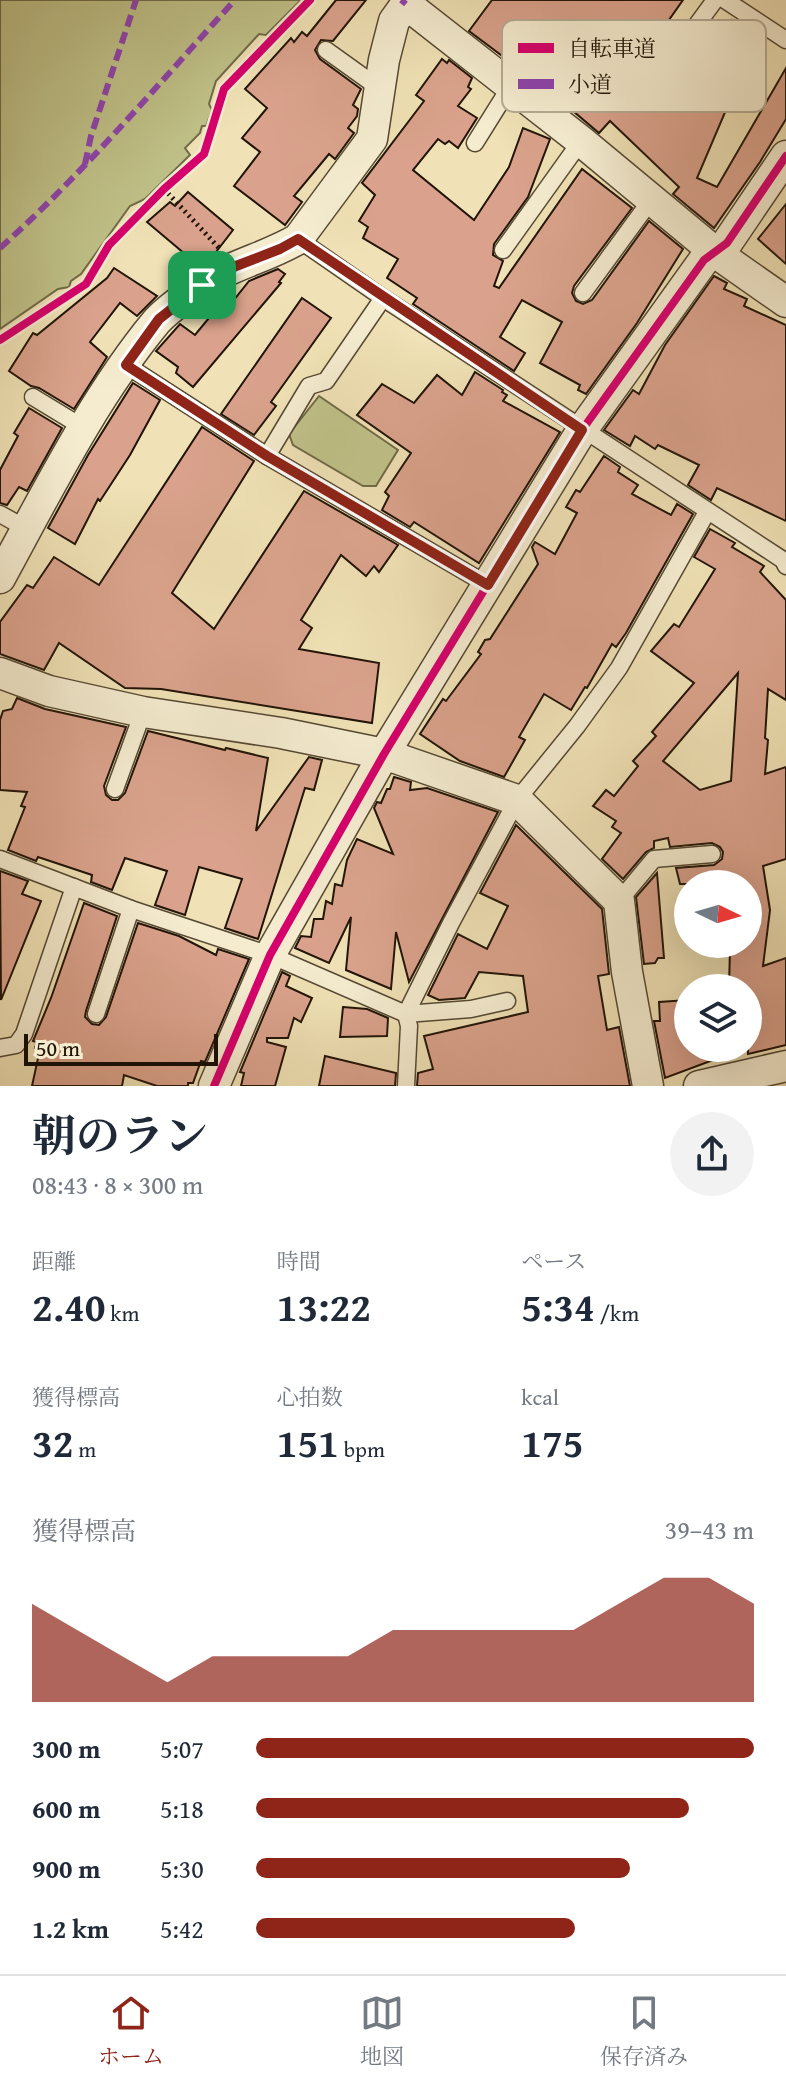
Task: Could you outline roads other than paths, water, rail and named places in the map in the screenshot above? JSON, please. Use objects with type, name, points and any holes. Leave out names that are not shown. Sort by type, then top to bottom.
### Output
[{"type":"street","points":[[0,578],[84,428],[159,319],[202,285],[236,266],[298,239],[372,139],[379,88],[394,21],[407,2],[502,80]]},
{"type":"street","points":[[543,112],[716,253],[786,302]]},
{"type":"street","points":[[214,1086],[270,955],[384,754],[582,430],[704,260],[727,243],[786,156]]},
{"type":"street","points":[[0,673],[49,691],[143,712],[281,733],[384,754],[517,800],[619,901],[627,972],[648,1086]]},
{"type":"street","points":[[699,1086],[786,1066]]},
{"type":"lane","points":[[700,20],[715,0]]},
{"type":"lane","points":[[725,0],[756,20]]},
{"type":"lane","points":[[766,27],[786,40]]},
{"type":"lane","points":[[326,50],[379,88]]},
{"type":"lane","points":[[475,143],[502,100]]},
{"type":"lane","points":[[503,250],[581,141]]},
{"type":"lane","points":[[583,293],[651,200]]},
{"type":"lane","points":[[298,239],[582,430],[785,560]]},
{"type":"lane","points":[[267,456],[309,386],[326,381],[383,298]]},
{"type":"lane","points":[[126,365],[267,456],[488,585]]},
{"type":"lane","points":[[33,397],[84,428]]},
{"type":"lane","points":[[406,1086],[409,1026],[406,1014],[451,923],[517,800],[619,668],[707,512]]},
{"type":"lane","points":[[0,514],[27,529]]},
{"type":"lane","points":[[115,789],[143,712]]},
{"type":"lane","points":[[619,901],[654,859],[712,854]]},
{"type":"lane","points":[[0,859],[131,909],[270,955],[406,1014],[471,1009],[507,1001]]},
{"type":"lane","points":[[0,1048],[16,1045],[24,1034],[74,887]]},
{"type":"lane","points":[[96,1014],[131,909]]}]
